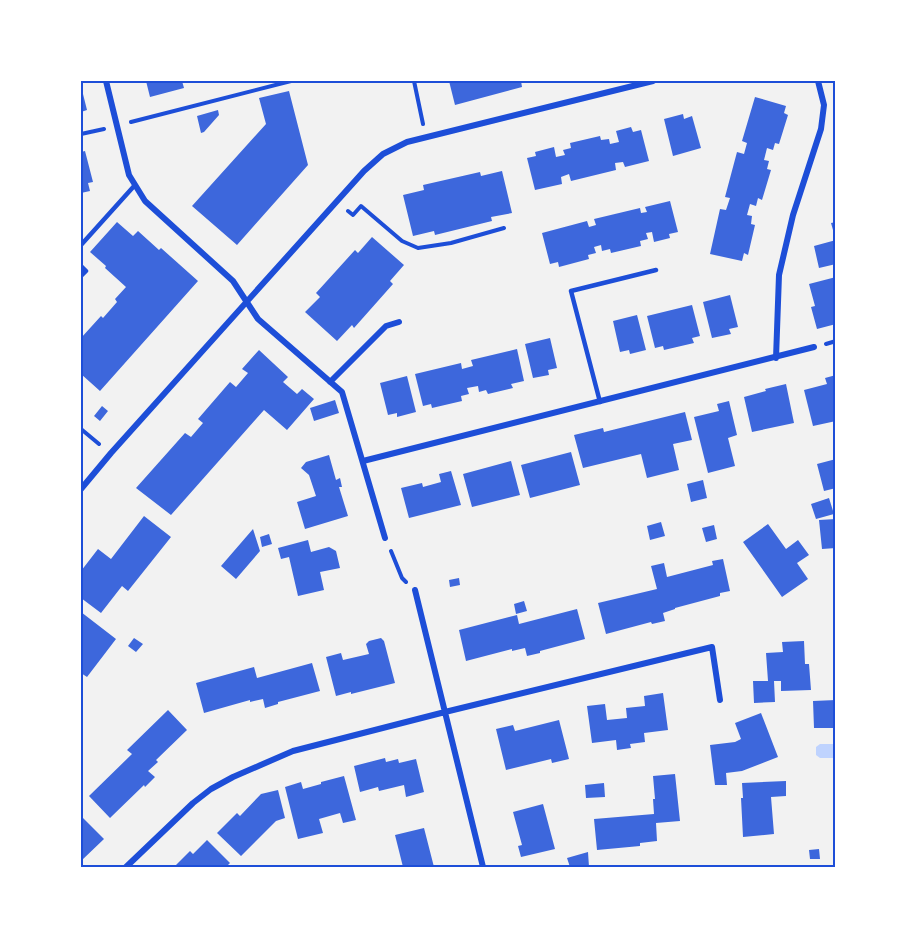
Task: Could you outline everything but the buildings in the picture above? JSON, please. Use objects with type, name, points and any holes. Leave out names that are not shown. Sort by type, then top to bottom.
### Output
[{"type":"street","points":[[106,81],[129,175],[145,201],[233,281],[258,319],[342,392],[385,538]]},
{"type":"street","points":[[81,489],[364,171],[383,154],[407,142],[653,81]]},
{"type":"street","points":[[776,358],[779,275],[794,215],[821,129],[824,105],[818,81]]},
{"type":"street","points":[[330,382],[386,326],[399,322]]},
{"type":"street","points":[[363,461],[814,347]]},
{"type":"street","points":[[415,590],[483,867]]},
{"type":"street","points":[[126,867],[193,803],[211,789],[292,751],[446,711],[712,647],[720,700]]},
{"type":"lane","points":[[81,245],[135,185]]},
{"type":"lane","points":[[81,266],[86,271],[81,276]]},
{"type":"lane","points":[[600,402],[571,291],[656,270]]},
{"type":"path","points":[[81,134],[291,81]]},
{"type":"path","points":[[414,81],[426,137]]},
{"type":"path","points":[[337,202],[352,215],[361,206],[402,241],[417,248],[450,243],[504,228]]},
{"type":"path","points":[[81,429],[111,453]]},
{"type":"path","points":[[385,538],[402,578],[415,590]]},
{"type":"water","points":[[820,744],[836,744],[836,758],[820,758],[816,755],[816,747]]}]
